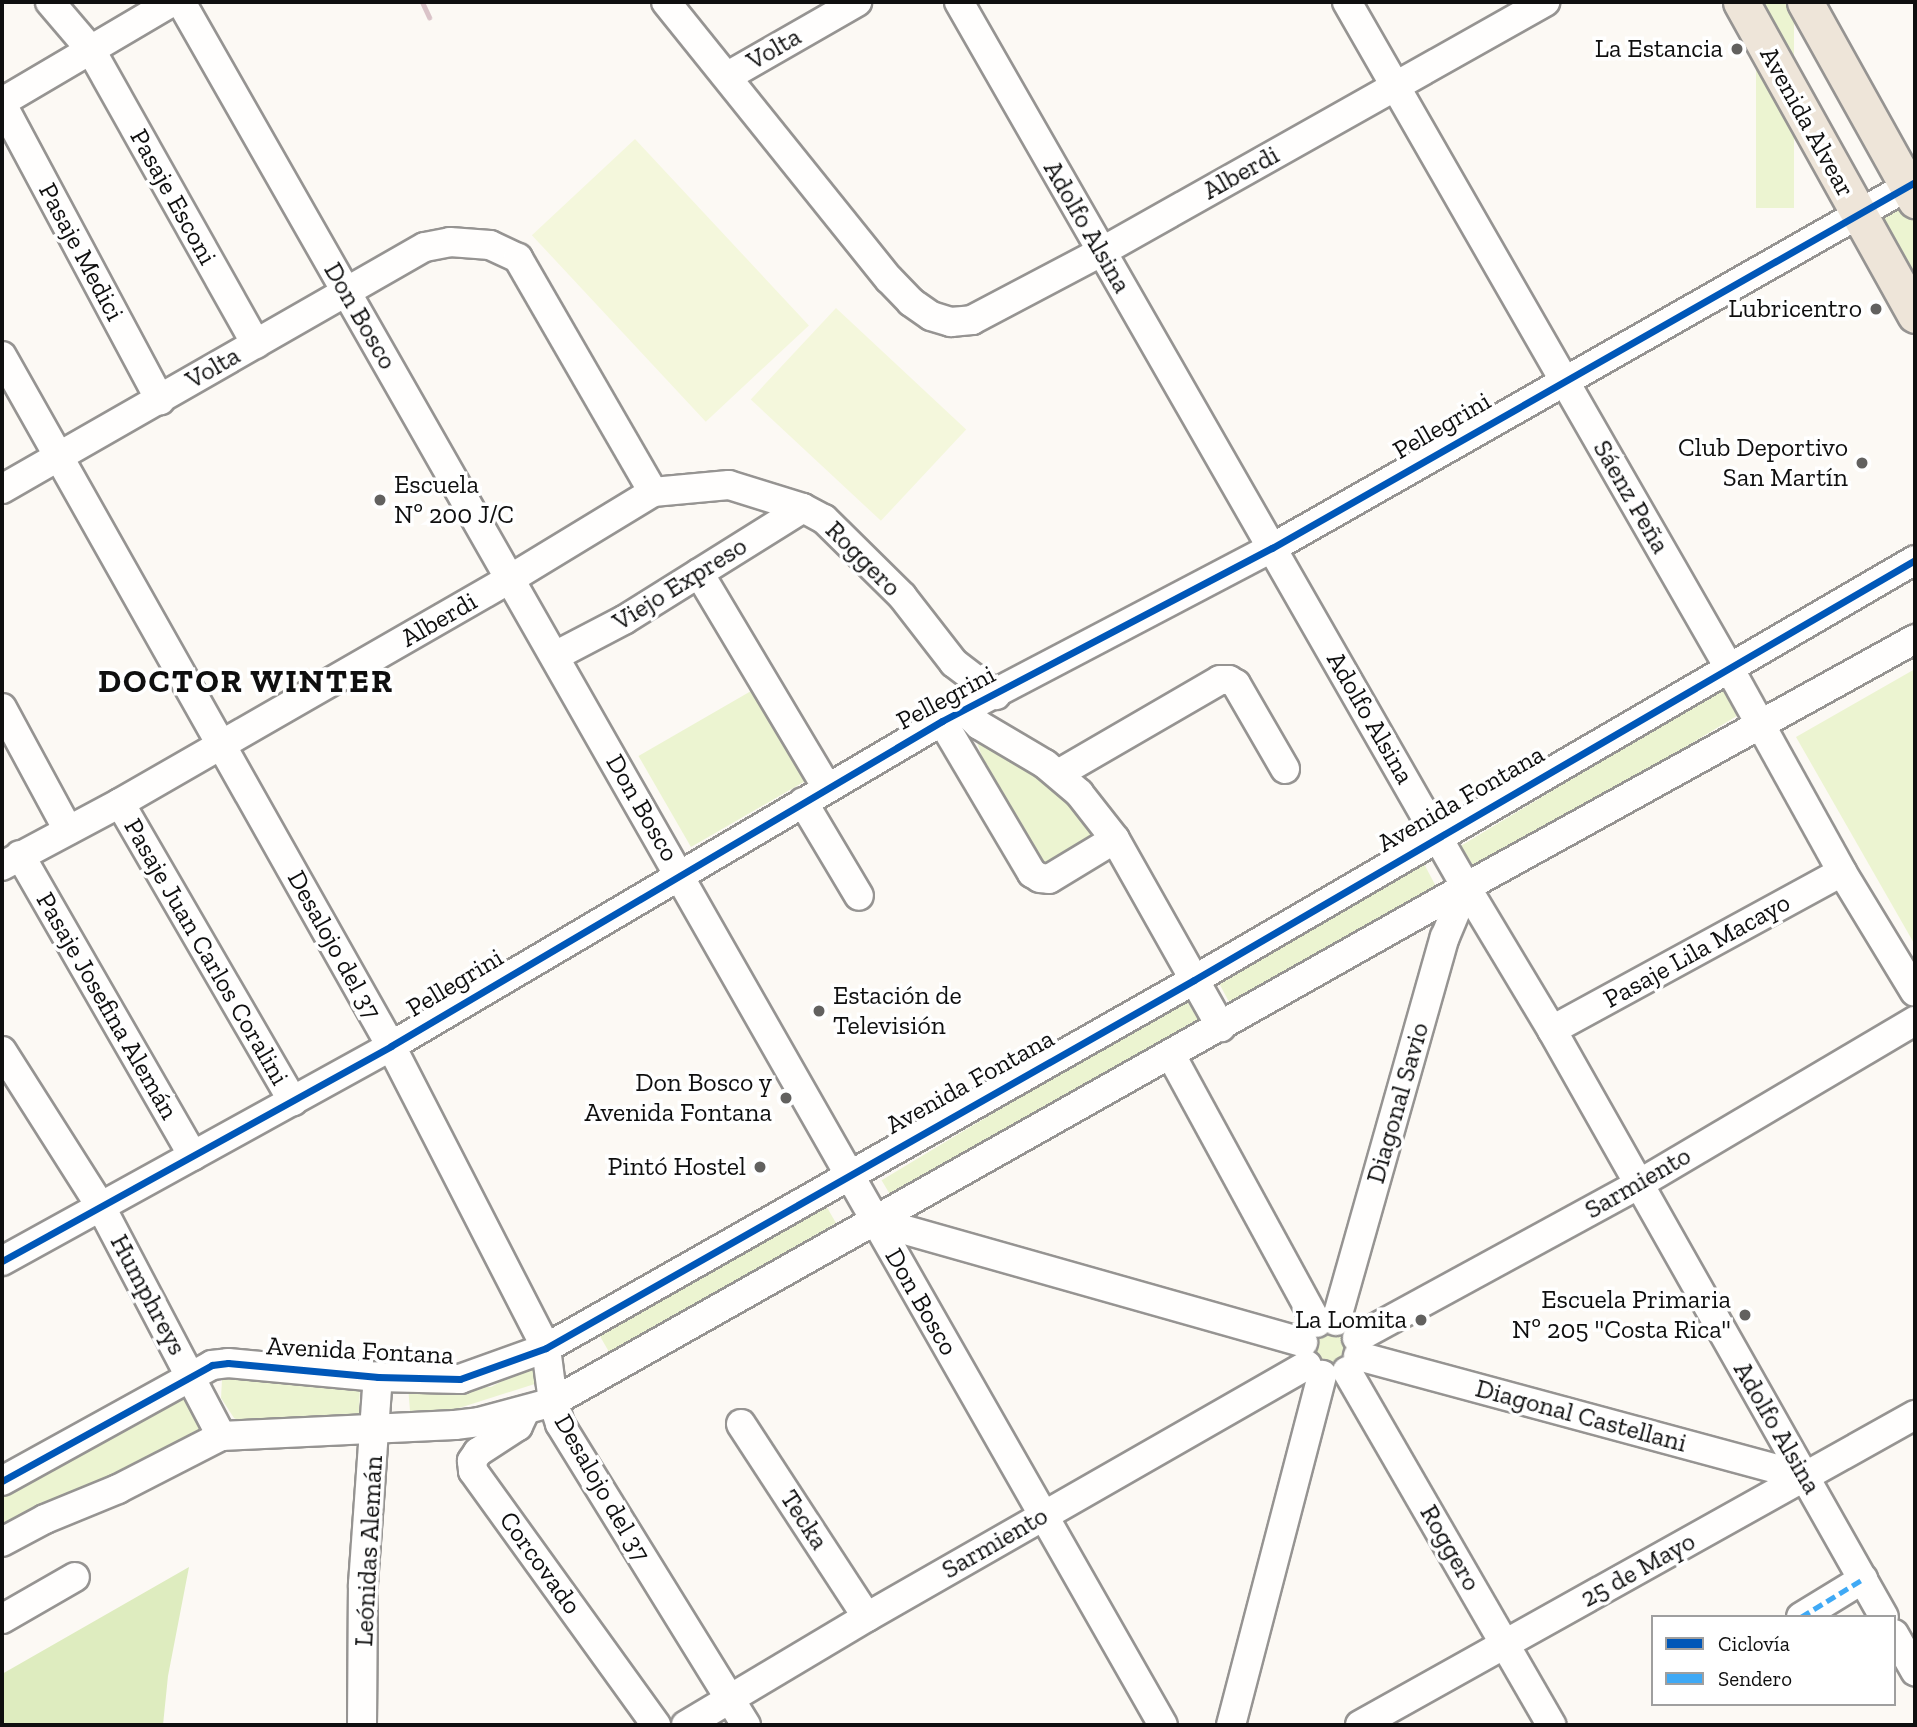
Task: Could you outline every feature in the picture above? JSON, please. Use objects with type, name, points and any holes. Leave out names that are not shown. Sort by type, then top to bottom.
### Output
[{"type":"main road","name":"Avenida Alvear","points":[[1741,2],[1915,315]]},
{"type":"main road","points":[[1805,2],[1913,189]]},
{"type":"street","name":"Pasaje Esconi","points":[[50,2],[91,50],[256,344]]},
{"type":"street","points":[[2,103],[172,2]]},
{"type":"street","name":"Don Bosco","points":[[181,2],[1163,1725]]},
{"type":"street","points":[[666,2],[728,75]]},
{"type":"street","name":"Volta","points":[[728,75],[857,2]]},
{"type":"street","name":"Adolfo Alsina","points":[[959,2],[1466,887],[1552,1030],[1883,1615]]},
{"type":"street","name":"Sáenz Peña","points":[[1347,2],[1728,666],[1842,872],[1915,992]]},
{"type":"street","name":"Alberdi","points":[[728,75],[889,279],[911,302],[931,317],[951,322],[972,320],[1101,252],[1545,2]]},
{"type":"street","name":"Pasaje Medici","points":[[2,103],[160,400]]},
{"type":"street","name":"Pellegrini","points":[[2,1261],[391,1046],[679,874],[953,716],[1272,548],[1858,214],[1913,189]]},
{"type":"street","name":"Volta","points":[[2,489],[425,247],[450,242],[490,245],[517,258],[653,492]]},
{"type":"street","name":"Desalojo del 37","points":[[2,356],[391,1046],[546,1348],[553,1402],[559,1424],[746,1725]]},
{"type":"street","name":"Roggero","points":[[653,492],[729,485],[803,508],[824,519],[846,537],[902,596],[954,663],[996,695]]},
{"type":"street","name":"Alberdi","points":[[11,860],[120,803],[510,579],[653,492]]},
{"type":"street","name":"Viejo Expreso","points":[[555,656],[624,620],[803,508]]},
{"type":"street","name":"Avenida Fontana","points":[[2,1481],[212,1365],[228,1363],[378,1377],[460,1379],[546,1348],[1194,980],[1915,559]]},
{"type":"street","points":[[699,573],[815,795],[859,896]]},
{"type":"street","points":[[2,1542],[45,1519],[118,1489],[221,1436],[250,1432],[375,1430],[479,1422],[553,1402],[1466,887],[1915,639]]},
{"type":"street","points":[[1058,774],[1220,680],[1229,680],[1236,684],[1285,769]]},
{"type":"street","points":[[2,708],[68,830]]},
{"type":"street","points":[[953,716],[979,725],[1058,774],[1079,793],[1115,839],[1221,1027]]},
{"type":"street","points":[[953,716],[1032,873],[1049,879],[1115,839]]},
{"type":"street","name":"Pasaje Juan Carlos Coralini","points":[[120,803],[292,1101]]},
{"type":"street","name":"Pasaje Josefina Alemán","points":[[11,860],[193,1156]]},
{"type":"street","name":"Pasaje Lila Macayo","points":[[1552,1030],[1842,872]]},
{"type":"street","name":"Diagonal Savio","points":[[1231,1725],[1445,937],[1466,887]]},
{"type":"street","name":"Sarmiento","points":[[686,1725],[867,1617],[1331,1349],[1639,1184],[1915,1021]]},
{"type":"street","name":"Humphreys","points":[[2,1051],[101,1207],[221,1436]]},
{"type":"street","name":"Roggero","points":[[1171,1055],[1331,1349],[1551,1725]]},
{"type":"street","name":"Diagonal Castellani","points":[[874,1221],[1331,1349],[1804,1477]]},
{"type":"street","name":"Leónidas Alemán","points":[[362,1725],[363,1571],[378,1377]]},
{"type":"street","name":"Corcovado","points":[[525,1411],[519,1426],[478,1452],[472,1461],[474,1471],[656,1725]]},
{"type":"street","name":"25 de Mayo","points":[[1360,1725],[1915,1415]]},
{"type":"street","name":"Tecka","points":[[741,1424],[867,1617]]},
{"type":"street","points":[[2,1619],[75,1577]]},
{"type":"street","points":[[1804,1615],[1863,1579]]},
{"type":"street","points":[[1896,1638],[1915,1671]]},
{"type":"green space","points":[[1756,2],[1794,2],[1794,208],[1756,208]]},
{"type":"green space","points":[[635,139],[809,325],[706,422],[532,235]]},
{"type":"green space","points":[[1905,204],[1915,221],[1915,287],[1877,220]]},
{"type":"green space","points":[[836,308],[966,429],[881,521],[751,399]]},
{"type":"green space","points":[[1915,669],[1915,945],[1796,737]]},
{"type":"green space","points":[[758,687],[810,778],[691,847],[638,756]]},
{"type":"green space","points":[[1725,687],[1741,714],[1477,872],[1461,846]]},
{"type":"green space","points":[[973,731],[1051,780],[1098,831],[1044,863],[986,768]]},
{"type":"green space","points":[[1423,862],[1438,890],[1229,1002],[1214,973]]},
{"type":"green space","points":[[1185,998],[1201,1025],[898,1207],[882,1180]]},
{"type":"green space","points":[[825,1204],[836,1223],[610,1354],[599,1334]]},
{"type":"green space","points":[[1331,1330],[1344,1335],[1349,1348],[1344,1361],[1331,1366],[1318,1361],[1313,1348],[1318,1335]]},
{"type":"green space","points":[[536,1363],[541,1382],[456,1409],[410,1411],[408,1386],[491,1387]]},
{"type":"green space","points":[[239,1370],[360,1383],[359,1416],[249,1425],[234,1418],[221,1398],[222,1380]]},
{"type":"green space","points":[[187,1390],[208,1431],[2,1530],[2,1491]]},
{"type":"green space","points":[[189,1567],[168,1676],[163,1725],[2,1725],[2,1674]]},
{"type":"railway","points":[[422,2],[429,17]]},
{"type":"marked path","points":[[1804,1615],[1863,1579]]},
{"type":"cycle path","points":[[2,1261],[391,1046],[942,721],[1272,548],[1915,182]]},
{"type":"cycle path","points":[[2,1481],[212,1365],[228,1363],[378,1377],[460,1379],[546,1348],[1194,980],[1915,560]]},
{"type":"place","name":"La Estancia","points":[[1737,49]]},
{"type":"place","name":"Lubricentro","points":[[1876,309]]},
{"type":"place","name":"Club Deportivo San Martín","points":[[1862,463]]},
{"type":"place","name":"Escuela Nº 200 J/C","points":[[380,500]]},
{"type":"place","name":"Estación de Televisión","points":[[819,1011]]},
{"type":"place","name":"Don Bosco y Avenida Fontana","points":[[786,1098]]},
{"type":"place","name":"Pintó Hostel","points":[[760,1167]]},
{"type":"place","name":"Escuela Primaria Nº 205 \"Costa Rica\"","points":[[1745,1315]]},
{"type":"place","name":"La Lomita","points":[[1421,1320]]},
{"type":"district","name":"DOCTOR WINTER","points":[[246,681]]}]
